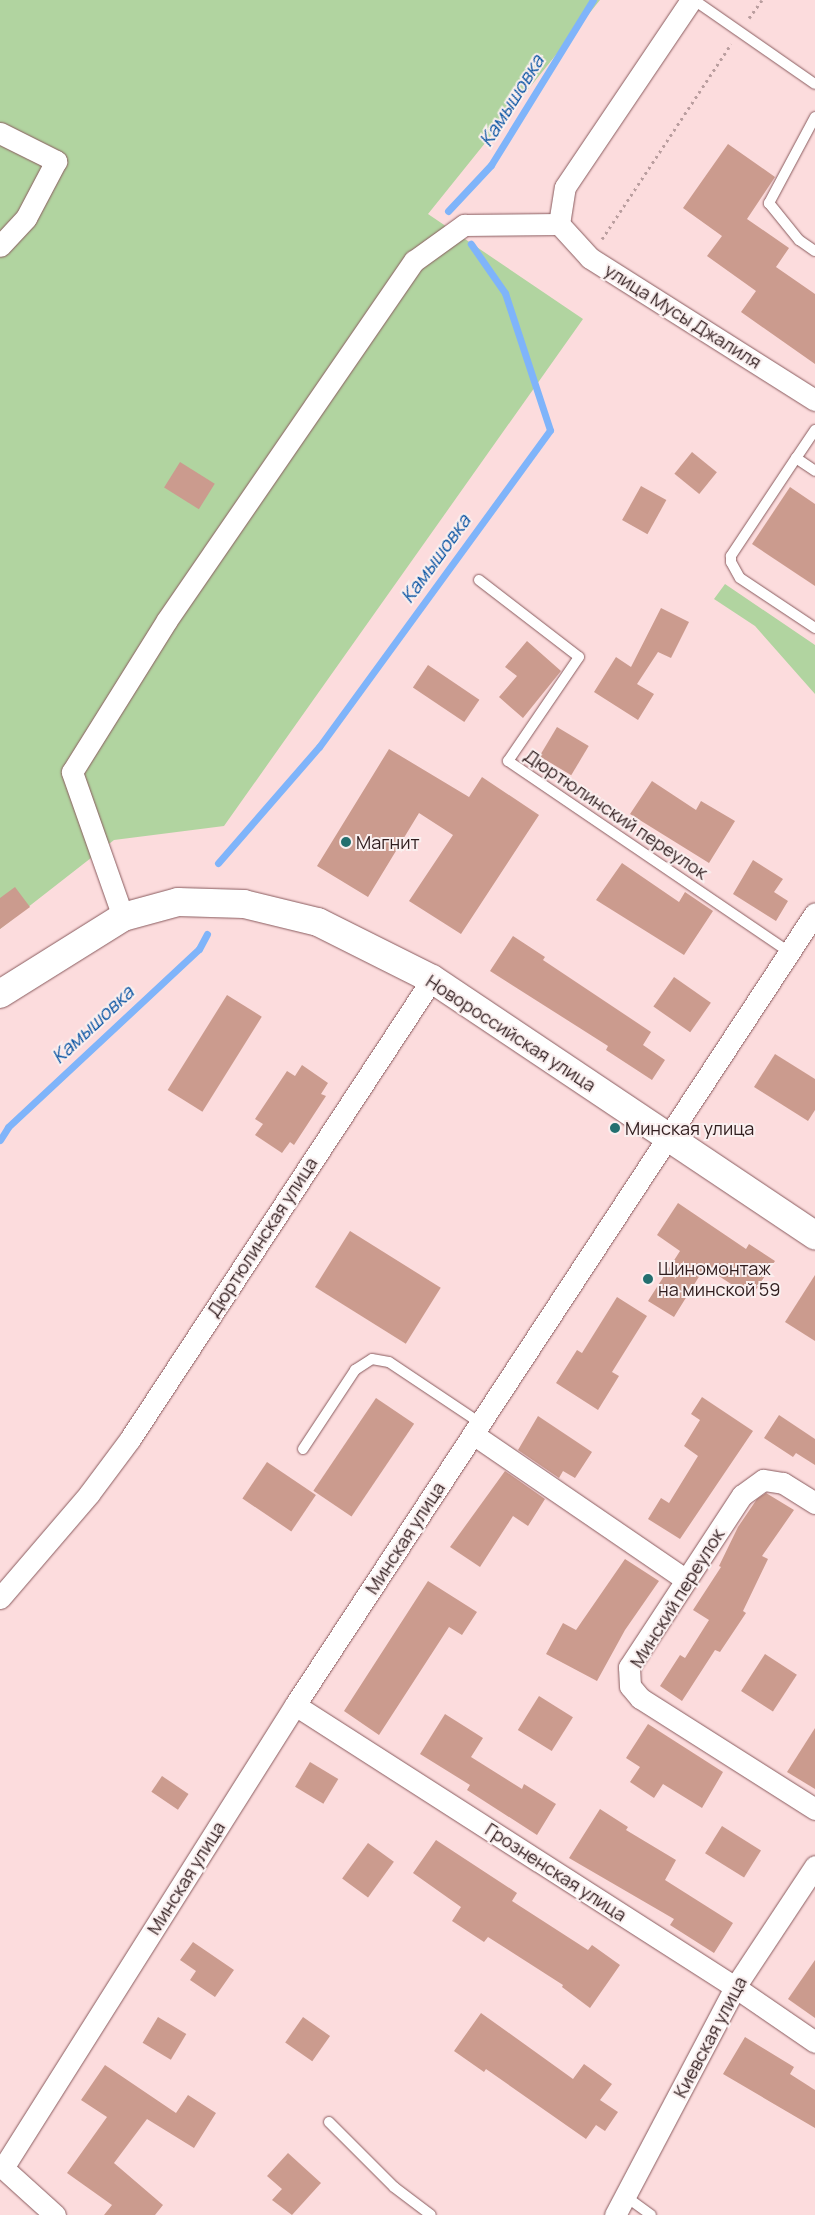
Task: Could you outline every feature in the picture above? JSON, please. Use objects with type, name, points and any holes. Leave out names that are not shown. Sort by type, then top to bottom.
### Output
[{"type":"main road","name":"Новороссийская улица","points":[[0,994],[123,918],[178,902],[244,904],[318,922],[432,978],[815,1236]]},
{"type":"street","points":[[123,918],[72,772],[162,628],[414,261],[464,226],[559,224],[566,186],[693,0]]},
{"type":"street","points":[[0,133],[56,161],[26,218],[0,246]]},
{"type":"street","name":"улица Мусы Джалиля","points":[[559,224],[590,258],[815,400]]},
{"type":"street","name":"Минская улица","points":[[1,2170],[295,1705],[815,913]]},
{"type":"street","name":"Дюртюлинская улица","points":[[0,1598],[89,1494],[130,1439],[432,978]]},
{"type":"street","points":[[477,1428],[686,1580]]},
{"type":"street","name":"Минский переулок","points":[[815,1503],[783,1482],[763,1480],[742,1495],[629,1667],[630,1686],[640,1698],[815,1809]]},
{"type":"street","name":"Грозненская улица","points":[[295,1705],[735,1987],[815,2042]]},
{"type":"street","name":"Киевская улица","points":[[615,2215],[735,1987],[815,1866]]},
{"type":"street","points":[[1,2170],[55,2215]]},
{"type":"lane","points":[[693,0],[740,30],[815,84]]},
{"type":"lane","points":[[815,117],[769,203],[799,240],[815,251]]},
{"type":"lane","points":[[815,430],[731,556],[731,562],[740,578],[815,628]]},
{"type":"lane","points":[[796,458],[815,471]]},
{"type":"lane","name":"Дюртюлинский переулок","points":[[479,580],[579,657],[508,761],[789,952]]},
{"type":"lane","points":[[303,1449],[355,1370],[372,1359],[389,1362],[477,1428]]},
{"type":"lane","points":[[329,2122],[394,2187],[431,2215]]},
{"type":"lane","points":[[625,2196],[651,2215]]},
{"type":"path","points":[[590,258],[740,30],[762,0]]},
{"type":"green space","points":[[0,0],[600,0],[428,214],[583,319],[224,826],[114,840],[0,929]]},
{"type":"green space","points":[[725,584],[815,645],[815,694],[755,626],[714,599]]},
{"type":"building","points":[[728,144],[775,177],[747,219],[789,248],[776,267],[815,294],[815,364],[741,312],[756,291],[707,256],[722,236],[683,208]]},
{"type":"building","points":[[692,452],[717,472],[699,494],[674,474]]},
{"type":"building","points":[[180,462],[215,484],[199,509],[164,487]]},
{"type":"building","points":[[641,486],[666,500],[647,534],[622,520]]},
{"type":"building","points":[[790,487],[815,504],[815,586],[752,544]]},
{"type":"building","points":[[661,608],[689,622],[671,658],[658,652],[637,684],[654,694],[638,720],[594,692],[616,657],[631,667]]},
{"type":"building","points":[[527,641],[561,671],[523,718],[499,697],[517,676],[505,667]]},
{"type":"building","points":[[428,665],[479,700],[464,722],[413,687]]},
{"type":"building","points":[[557,727],[589,746],[571,775],[539,756]]},
{"type":"building","points":[[389,749],[469,797],[482,777],[539,815],[461,934],[409,901],[453,835],[419,813],[368,897],[317,866]]},
{"type":"building","points":[[652,781],[696,810],[701,801],[735,821],[709,863],[630,814]]},
{"type":"building","points":[[753,860],[783,879],[774,892],[788,901],[776,921],[733,894]]},
{"type":"building","points":[[622,863],[679,902],[685,892],[713,911],[684,955],[596,900]]},
{"type":"building","points":[[15,887],[30,907],[0,929],[0,898]]},
{"type":"building","points":[[513,936],[545,957],[543,960],[651,1032],[643,1045],[665,1060],[652,1080],[606,1050],[608,1046],[490,971]]},
{"type":"building","points":[[674,977],[711,1003],[690,1032],[653,1006]]},
{"type":"building","points":[[227,995],[262,1017],[202,1112],[168,1090]]},
{"type":"building","points":[[775,1054],[815,1079],[815,1110],[808,1121],[754,1087]]},
{"type":"building","points":[[302,1065],[328,1083],[321,1094],[326,1096],[294,1145],[290,1142],[282,1153],[255,1135],[263,1124],[255,1119],[287,1071],[295,1076]]},
{"type":"building","points":[[678,1203],[746,1249],[749,1244],[775,1261],[751,1297],[705,1267],[674,1317],[648,1301],[680,1251],[657,1235]]},
{"type":"building","points":[[350,1231],[441,1288],[406,1344],[315,1287]]},
{"type":"building","points":[[815,1275],[815,1341],[785,1322]]},
{"type":"building","points":[[617,1297],[647,1316],[612,1372],[619,1376],[598,1410],[556,1383],[577,1350],[582,1353]]},
{"type":"building","points":[[702,1397],[753,1431],[680,1539],[648,1519],[661,1498],[669,1503],[698,1456],[684,1446],[700,1420],[691,1414]]},
{"type":"building","points":[[376,1398],[414,1424],[352,1517],[313,1491]]},
{"type":"building","points":[[779,1415],[815,1439],[815,1465],[796,1453],[793,1457],[764,1438]]},
{"type":"building","points":[[538,1416],[592,1452],[575,1478],[563,1471],[559,1478],[518,1450]]},
{"type":"building","points":[[267,1462],[316,1495],[291,1531],[242,1498]]},
{"type":"building","points":[[505,1471],[545,1499],[528,1526],[513,1516],[480,1567],[450,1547]]},
{"type":"building","points":[[766,1493],[794,1510],[762,1556],[768,1559],[743,1611],[746,1613],[720,1652],[715,1650],[682,1701],[660,1686],[680,1655],[685,1658],[709,1620],[693,1610],[721,1567],[719,1566],[738,1527],[757,1499]]},
{"type":"building","points":[[625,1559],[659,1581],[625,1630],[597,1681],[546,1654],[563,1623],[576,1630]]},
{"type":"building","points":[[428,1581],[477,1612],[462,1635],[449,1627],[379,1735],[344,1711]]},
{"type":"building","points":[[765,1654],[797,1675],[773,1712],[741,1691]]},
{"type":"building","points":[[539,1696],[573,1717],[552,1751],[518,1730]]},
{"type":"building","points":[[445,1714],[483,1738],[471,1757],[522,1789],[524,1784],[556,1804],[537,1835],[467,1790],[470,1785],[420,1754]]},
{"type":"building","points":[[648,1724],[723,1772],[702,1808],[663,1784],[654,1798],[630,1782],[640,1767],[626,1758]]},
{"type":"building","points":[[815,1728],[815,1789],[787,1772]]},
{"type":"building","points":[[310,1762],[338,1779],[323,1804],[295,1787]]},
{"type":"building","points":[[162,1776],[189,1794],[178,1810],[151,1792]]},
{"type":"building","points":[[600,1809],[628,1827],[626,1830],[676,1860],[665,1880],[733,1923],[714,1953],[670,1925],[674,1919],[569,1858]]},
{"type":"building","points":[[722,1826],[761,1850],[744,1878],[705,1853]]},
{"type":"building","points":[[436,1840],[517,1893],[512,1901],[588,1950],[592,1945],[620,1965],[590,2008],[562,1987],[563,1985],[488,1937],[484,1942],[452,1921],[461,1907],[413,1873]]},
{"type":"building","points":[[368,1843],[394,1862],[368,1897],[342,1879]]},
{"type":"building","points":[[193,1942],[234,1970],[215,1997],[190,1980],[196,1971],[180,1960]]},
{"type":"building","points":[[815,1960],[815,2018],[788,1999]]},
{"type":"building","points":[[481,2013],[573,2079],[584,2064],[612,2084],[600,2100],[618,2112],[605,2131],[596,2125],[586,2139],[486,2069],[484,2072],[454,2051]]},
{"type":"building","points":[[158,2017],[186,2034],[171,2060],[143,2043]]},
{"type":"building","points":[[303,2017],[330,2036],[312,2061],[285,2042]]},
{"type":"building","points":[[745,2037],[794,2067],[790,2074],[815,2090],[815,2128],[723,2074]]},
{"type":"building","points":[[105,2065],[176,2113],[188,2095],[216,2113],[194,2148],[147,2119],[114,2163],[163,2205],[155,2215],[104,2215],[112,2205],[67,2173],[107,2117],[81,2100]]},
{"type":"building","points":[[288,2153],[321,2183],[292,2215],[272,2200],[282,2189],[267,2176]]},
{"type":"waterway","name":"Камышовка","points":[[448,211],[491,165],[593,0]]},
{"type":"waterway","name":"Камышовка","points":[[218,863],[319,747],[550,430],[505,293],[471,244]]},
{"type":"waterway","name":"Камышовка","points":[[0,1140],[8,1127],[199,949],[207,934]]},
{"type":"place","name":"Магнит","points":[[346,842]]},
{"type":"place","name":"Минская улица","points":[[615,1128]]},
{"type":"place","name":"Шиномонтаж на минской 59","points":[[648,1279]]}]
